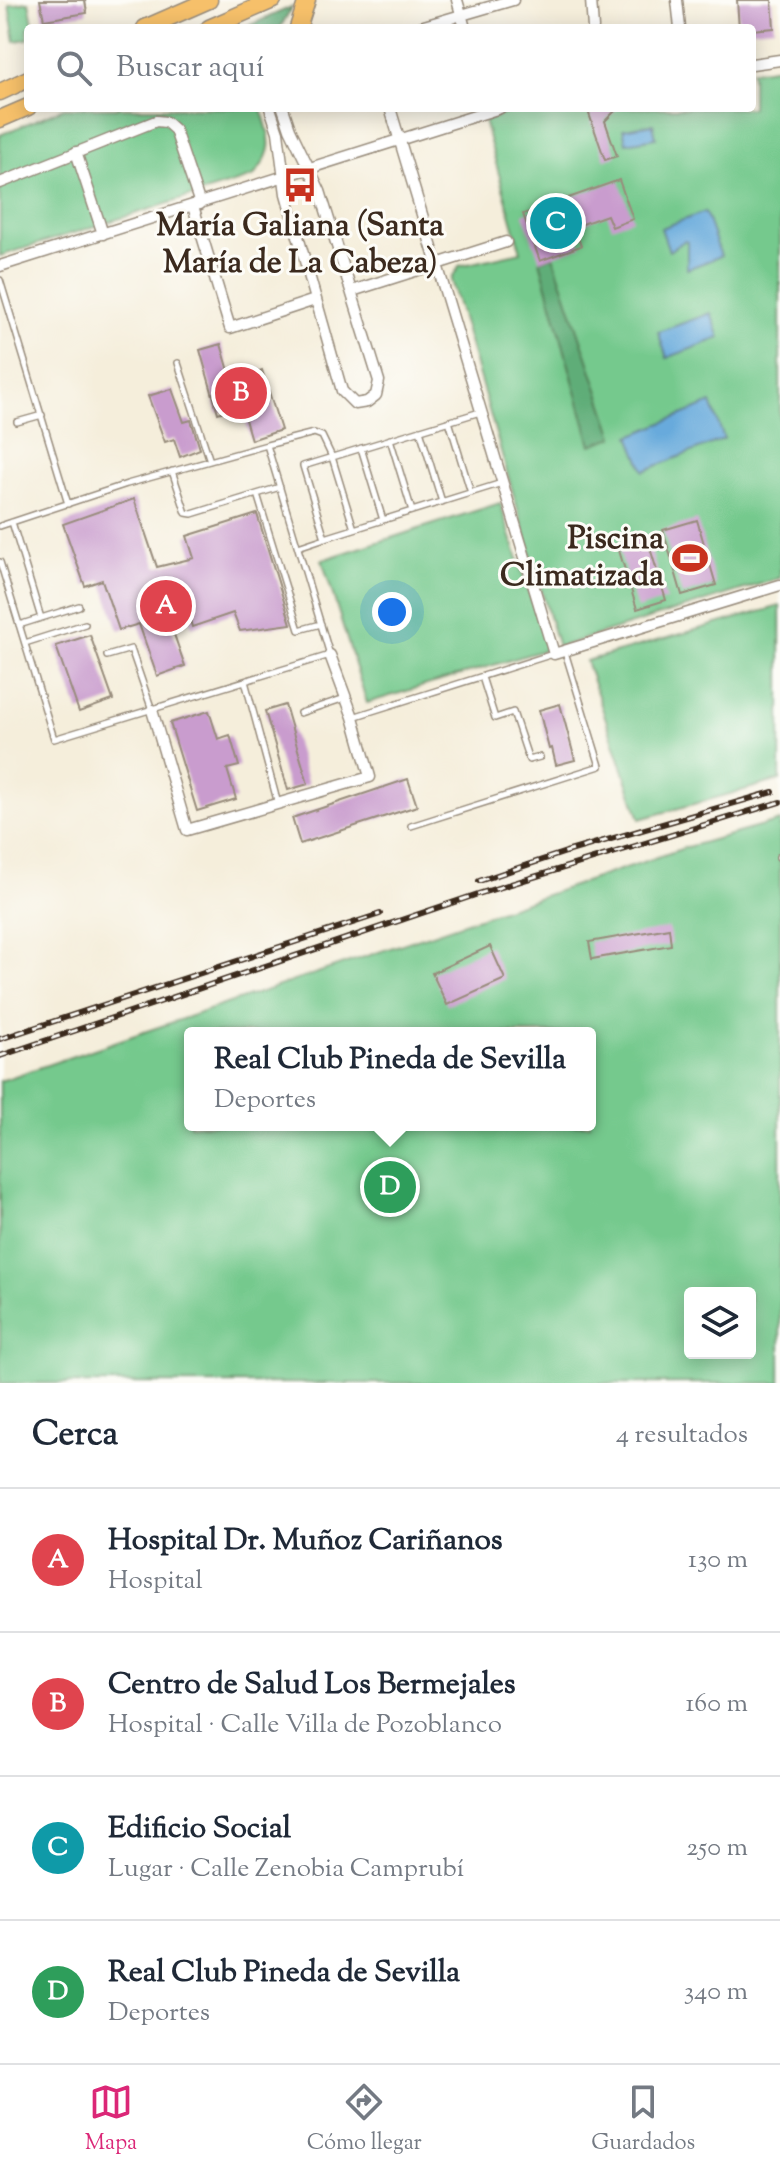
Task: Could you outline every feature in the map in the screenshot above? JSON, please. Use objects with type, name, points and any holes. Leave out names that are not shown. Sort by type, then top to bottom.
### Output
[{"type":"main road","points":[[218,24],[273,0]]},
{"type":"main road","points":[[299,24],[307,0]]},
{"type":"main road","points":[[153,24],[199,2],[202,24]]},
{"type":"main road","points":[[0,92],[24,81]]},
{"type":"main road","points":[[0,119],[24,109]]},
{"type":"street","points":[[457,0],[464,24]]},
{"type":"street","points":[[431,24],[513,0]]},
{"type":"street","points":[[591,0],[593,24]]},
{"type":"street","points":[[677,0],[680,24]]},
{"type":"street","points":[[756,63],[780,60]]},
{"type":"street","points":[[271,112],[278,132],[282,178],[342,391],[355,404],[367,402],[376,395],[379,381],[320,191],[284,112]]},
{"type":"street","points":[[391,112],[503,483],[562,651],[780,585]]},
{"type":"street","points":[[0,266],[481,112]]},
{"type":"street","points":[[0,183],[156,121],[166,122],[175,130],[230,328],[315,300]]},
{"type":"street","points":[[76,152],[103,234]]},
{"type":"street","points":[[352,291],[506,242]]},
{"type":"street","points":[[152,710],[187,830],[370,777],[353,717],[330,655]]},
{"type":"lane","points":[[0,280],[68,504]]},
{"type":"lane","points":[[178,363],[210,461]]},
{"type":"lane","points":[[325,538],[303,466],[481,411]]},
{"type":"lane","points":[[17,422],[42,415]]},
{"type":"lane","points":[[449,421],[471,493]]},
{"type":"lane","points":[[420,430],[442,502]]},
{"type":"lane","points":[[0,526],[172,471],[314,433],[322,436],[332,457],[354,529]]},
{"type":"lane","points":[[390,439],[412,511]]},
{"type":"lane","points":[[0,562],[54,739],[330,655],[267,445]]},
{"type":"lane","points":[[361,448],[383,520]]},
{"type":"lane","points":[[172,471],[186,513],[192,514],[280,487]]},
{"type":"lane","points":[[298,547],[503,483]]},
{"type":"lane","points":[[257,494],[299,630],[321,624]]},
{"type":"lane","points":[[12,522],[41,618]]},
{"type":"lane","points":[[19,625],[79,606]]},
{"type":"lane","points":[[25,643],[85,624]]},
{"type":"lane","points":[[107,656],[131,649],[152,710]]},
{"type":"lane","points":[[353,717],[562,651],[600,766],[411,826]]},
{"type":"lane","points":[[482,677],[495,718],[513,712],[529,760],[540,757]]},
{"type":"lane","points":[[245,681],[278,804]]},
{"type":"lane","points":[[300,713],[346,698]]},
{"type":"green space","points":[[29,2],[33,24],[24,24],[24,40],[15,41],[9,5]]},
{"type":"green space","points":[[291,7],[282,24],[253,24]]},
{"type":"green space","points":[[780,67],[780,578],[558,647],[451,280],[459,266],[521,252],[484,121],[510,112],[756,112],[756,70]]},
{"type":"green space","points":[[55,112],[262,112],[269,144],[265,159],[253,177],[0,256],[0,135]]},
{"type":"green space","points":[[553,256],[614,437],[591,445],[540,261]]},
{"type":"green space","points":[[500,503],[547,649],[367,703],[322,560]]},
{"type":"green space","points":[[780,606],[780,780],[640,819],[586,661]]},
{"type":"green space","points":[[780,821],[780,1383],[0,1383],[0,1081],[687,847]]},
{"type":"water","points":[[653,124],[656,138],[626,143],[623,129]]},
{"type":"water","points":[[705,212],[721,256],[687,269],[687,242],[669,251],[661,228]]},
{"type":"water","points":[[711,313],[720,338],[667,358],[658,332]]},
{"type":"water","points":[[711,403],[724,439],[644,471],[630,436]]},
{"type":"building","points":[[40,0],[85,0],[87,13],[44,20]]},
{"type":"building","points":[[737,0],[772,0],[774,28],[756,30],[756,24],[739,24]]},
{"type":"building","points":[[588,112],[614,112],[605,121],[617,156],[605,160]]},
{"type":"building","points":[[619,180],[633,219],[612,227],[607,215],[574,227],[581,246],[540,261],[523,214]]},
{"type":"building","points":[[221,344],[232,381],[262,370],[281,430],[251,440],[241,406],[218,413],[200,350]]},
{"type":"building","points":[[172,389],[184,422],[191,420],[200,449],[180,457],[174,439],[165,442],[148,396]]},
{"type":"building","points":[[134,499],[157,567],[194,558],[187,536],[257,514],[291,624],[240,631],[233,613],[192,627],[188,613],[169,620],[185,666],[157,676],[139,624],[119,630],[102,580],[85,586],[63,524]]},
{"type":"building","name":"Piscina Climatizada","points":[[697,520],[716,585],[682,595],[663,530]]},
{"type":"building","name":"Piscina Climatizada","points":[[646,535],[666,600],[637,609],[617,544]]},
{"type":"building","points":[[90,635],[113,700],[79,712],[56,646]]},
{"type":"building","points":[[560,704],[575,760],[556,765],[539,710]]},
{"type":"building","points":[[285,705],[308,784],[288,790],[265,711]]},
{"type":"building","points":[[209,711],[218,739],[230,735],[239,766],[227,769],[236,799],[197,811],[170,723]]},
{"type":"building","points":[[408,779],[417,806],[300,844],[292,818]]},
{"type":"building","points":[[669,928],[671,945],[592,959],[589,942]]},
{"type":"building","points":[[490,946],[505,979],[447,1005],[432,973]]},
{"type":"railway","points":[[479,881],[566,852],[773,792]]},
{"type":"railway","points":[[0,1056],[478,894],[780,802]]},
{"type":"railway","points":[[0,1039],[380,914]]},
{"type":"place","name":"María Galiana (Santa María de La Cabeza)","points":[[300,185]]},
{"type":"place","name":"Edificio Social","points":[[556,223]]},
{"type":"place","name":"Centro de Salud Los Bermejales","points":[[241,393]]},
{"type":"place","name":"Piscina Climatizada","points":[[690,558]]},
{"type":"place","name":"Hospital Dr. Muñoz Cariñanos","points":[[166,606]]},
{"type":"place","name":"Real Club Pineda de Sevilla","points":[[390,1187]]}]
